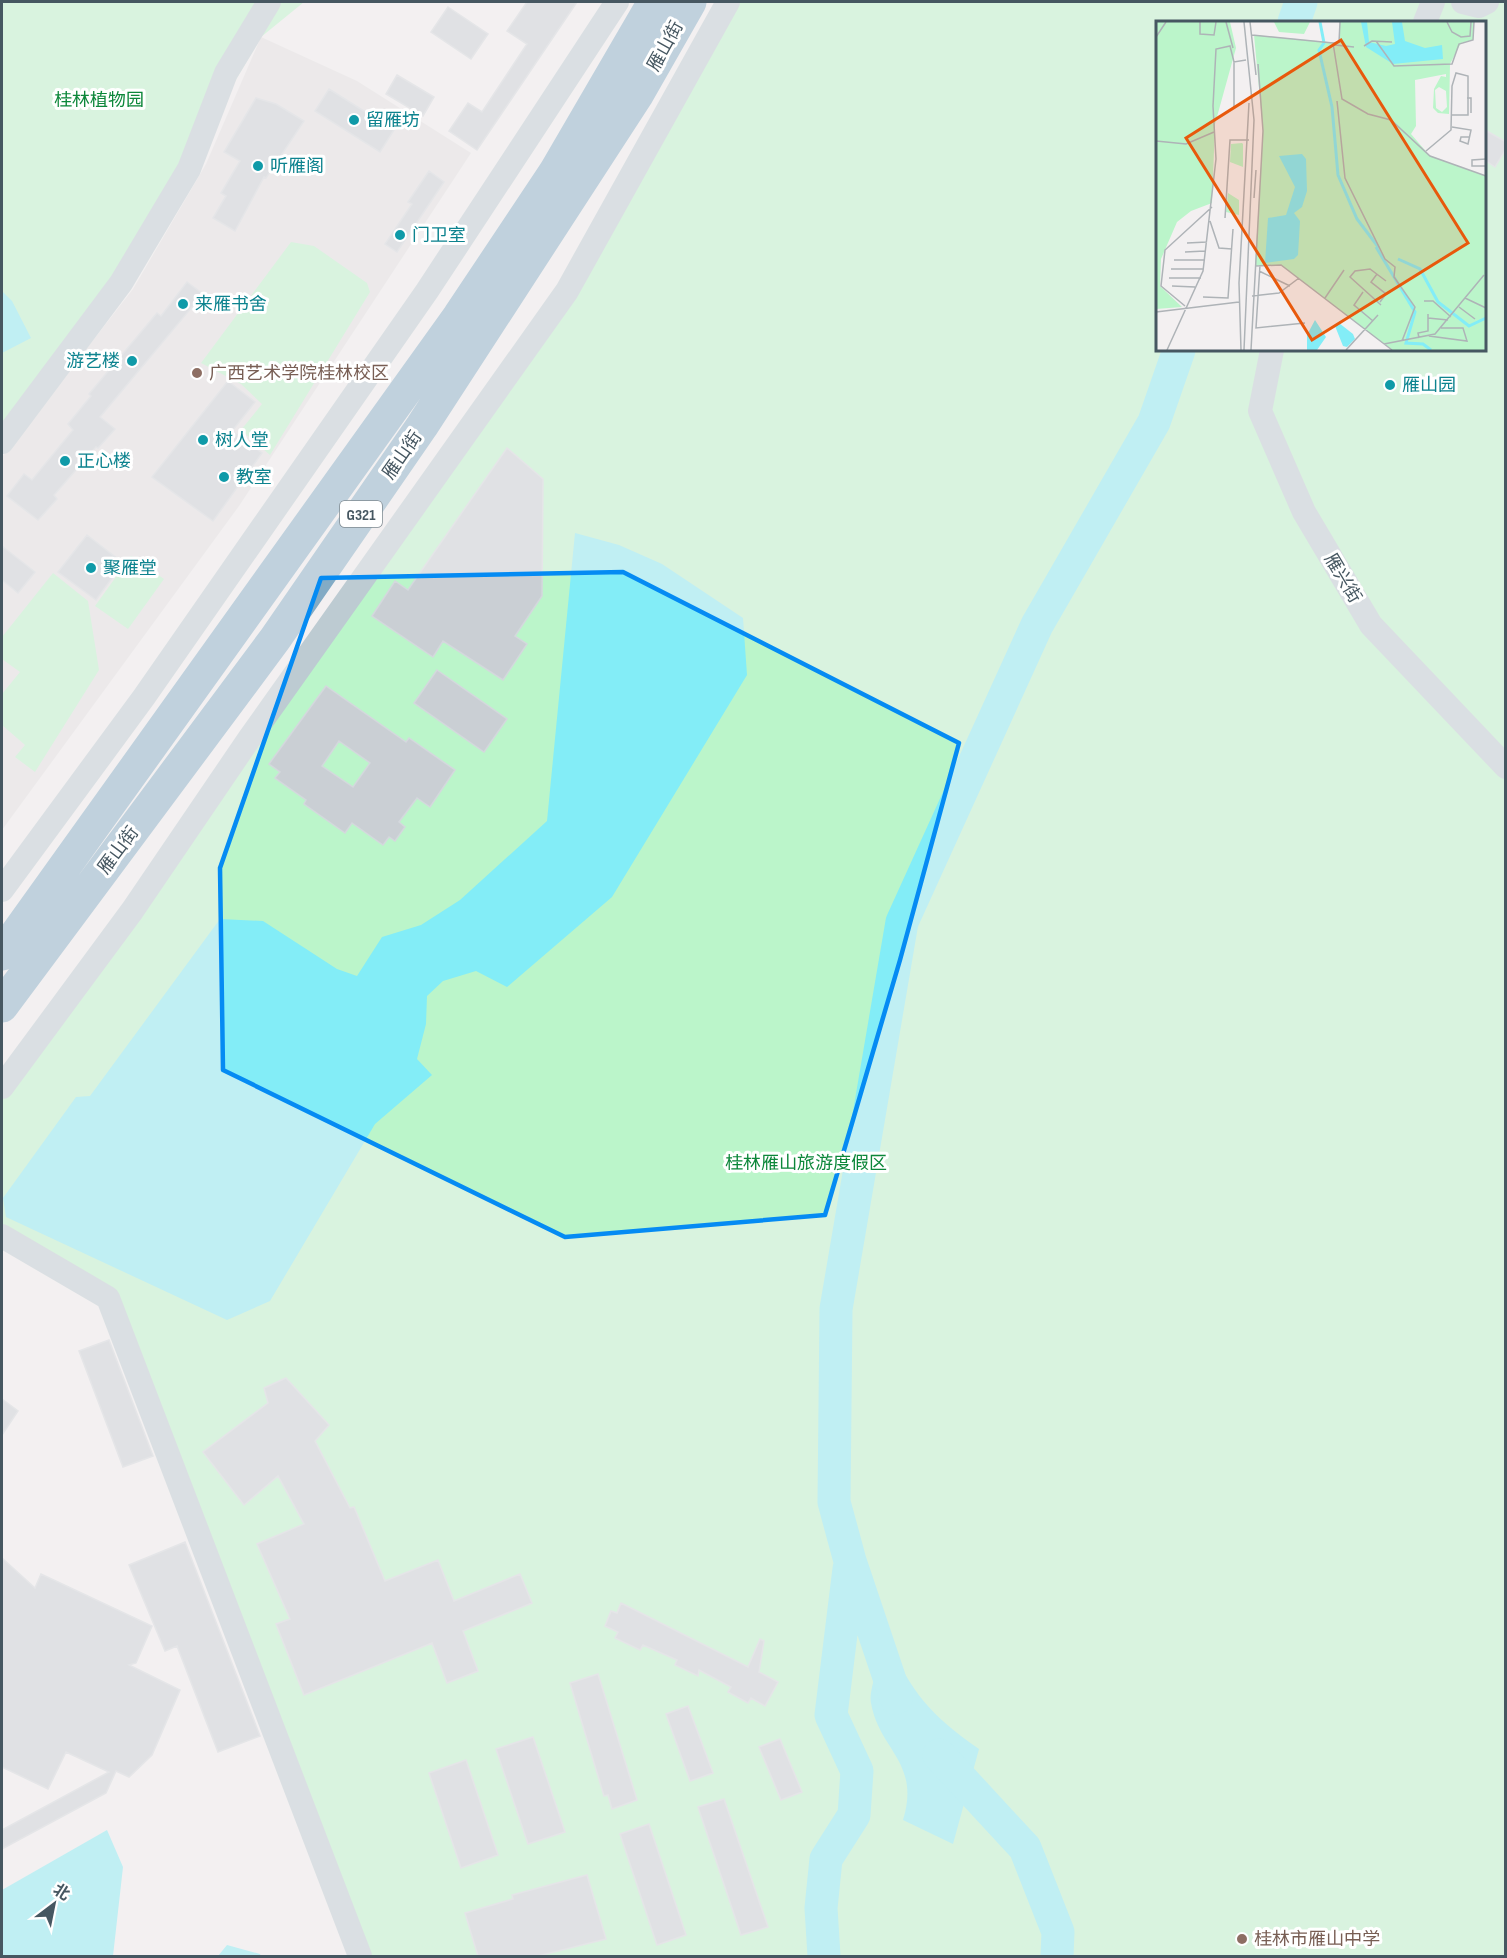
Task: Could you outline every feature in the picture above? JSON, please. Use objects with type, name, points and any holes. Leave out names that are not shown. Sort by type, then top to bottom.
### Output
[{"type":"highway","name":"雁山街","points":[[2,954],[459,316],[555,172],[654,2]]},
{"type":"highway","name":"雁山街","points":[[2,1006],[274,639],[422,426],[637,95],[690,2]]},
{"type":"street","points":[[2,442],[121,283],[189,169],[226,73],[269,2]]},
{"type":"street","points":[[2,890],[144,697],[427,291],[617,2]]},
{"type":"street","points":[[2,1087],[132,911],[249,739],[567,291],[728,2]]},
{"type":"street","points":[[1425,21],[1433,2]]},
{"type":"street","points":[[1463,2],[1479,6],[1487,2]]},
{"type":"street","name":"雁兴街","points":[[1272,351],[1260,411],[1304,512],[1371,625],[1506,767]]},
{"type":"street","points":[[2,1236],[108,1298],[360,1956]]},
{"type":"highlighted area","points":[[623,572],[959,743],[900,960],[825,1215],[565,1237],[223,1070],[220,868],[321,578]]},
{"type":"shaded area","name":"广西艺术学院桂林校区","points":[[261,37],[357,81],[471,153],[239,506],[2,830],[2,457],[133,289],[206,164]]},
{"type":"green space","name":"桂林植物园","points":[[2,2],[304,2],[261,37],[126,266],[2,436]]},
{"type":"green space","name":"桂林雁山旅游度假区","points":[[728,2],[1505,2],[1505,1956],[360,1956],[108,1298],[2,1236],[2,1087],[567,291]]},
{"type":"green space","points":[[291,242],[314,246],[367,283],[370,292],[270,455],[241,430],[262,404],[241,384],[201,363]]},
{"type":"green space","points":[[131,556],[164,579],[128,629],[95,606]]},
{"type":"green space","points":[[53,573],[88,601],[99,670],[35,772],[15,757],[25,745],[2,725],[2,694],[20,672],[2,659],[2,637]]},
{"type":"water","points":[[2,291],[12,301],[31,338],[2,353]]},
{"type":"water","points":[[575,533],[619,545],[662,564],[743,618],[747,675],[612,897],[507,987],[476,971],[443,981],[427,996],[426,1024],[417,1059],[432,1075],[375,1124],[270,1301],[227,1320],[6,1217],[3,1198],[76,1097],[90,1096],[220,919],[263,921],[337,969],[357,976],[382,937],[421,925],[460,900],[547,821]]},
{"type":"water","points":[[887,1639],[905,1674],[924,1702],[947,1725],[979,1749],[953,1844],[903,1820],[907,1784],[897,1757],[875,1719],[871,1703],[874,1681]]},
{"type":"water","points":[[107,1830],[123,1867],[113,1956],[2,1956],[2,1890]]},
{"type":"water","points":[[227,1945],[260,1954],[261,1956],[218,1956]]},
{"type":"building","points":[[527,2],[577,2],[477,150],[449,131],[468,103],[482,112],[527,44],[507,31]]},
{"type":"building","points":[[448,7],[488,34],[471,59],[431,32]]},
{"type":"building","points":[[397,75],[434,97],[423,116],[386,94]]},
{"type":"building","name":"留雁坊","points":[[329,89],[394,130],[380,152],[315,111]]},
{"type":"building","name":"听雁阁","points":[[256,98],[276,104],[304,121],[266,178],[264,177],[235,231],[213,218],[226,196],[221,193],[240,161],[224,152]]},
{"type":"building","points":[[1486,131],[1506,142],[1506,149],[1495,167],[1486,161]]},
{"type":"building","points":[[429,171],[444,182],[397,252],[385,244],[412,204],[408,202]]},
{"type":"building","points":[[187,282],[203,294],[100,417],[115,429],[54,495],[57,499],[38,520],[7,496],[24,474],[32,480],[73,430],[68,424],[91,396],[89,394],[157,313],[161,316]]},
{"type":"building","points":[[228,381],[255,402],[232,431],[262,453],[213,521],[152,477]]},
{"type":"building","points":[[507,448],[543,479],[542,596],[515,636],[527,644],[503,680],[443,641],[433,657],[372,616],[395,581],[408,590]]},
{"type":"building","name":"聚雁堂","points":[[87,535],[123,563],[96,600],[58,572]]},
{"type":"building","points":[[2,546],[35,572],[18,593],[2,580]]},
{"type":"building","points":[[437,670],[507,719],[484,752],[414,703]]},
{"type":"building","points":[[326,686],[406,742],[409,738],[455,770],[430,807],[417,798],[399,822],[405,827],[395,841],[389,837],[383,845],[352,823],[345,833],[304,804],[306,800],[275,778],[280,772],[269,764]],"holes":[[[339,741],[370,763],[353,787],[322,766]]]},
{"type":"building","points":[[109,1340],[153,1456],[123,1467],[79,1351]]},
{"type":"building","points":[[286,1378],[329,1425],[315,1441],[350,1508],[354,1507],[385,1581],[438,1560],[454,1601],[520,1574],[532,1603],[463,1631],[478,1671],[447,1683],[432,1643],[304,1695],[276,1624],[290,1619],[257,1544],[304,1524],[278,1476],[244,1505],[203,1452],[268,1403],[264,1388]]},
{"type":"building","points":[[2,1399],[18,1411],[2,1435]]},
{"type":"building","points":[[185,1542],[260,1736],[218,1752],[177,1646],[165,1651],[129,1565]]},
{"type":"building","points":[[2,1558],[35,1588],[41,1574],[152,1626],[136,1663],[129,1665],[180,1690],[152,1755],[129,1777],[116,1771],[106,1793],[2,1849],[2,1830],[109,1772],[66,1752],[48,1789],[2,1767]]},
{"type":"building","points":[[621,1603],[748,1667],[760,1639],[764,1641],[759,1672],[778,1682],[765,1706],[751,1698],[748,1703],[728,1692],[731,1687],[699,1670],[698,1676],[675,1665],[677,1660],[643,1645],[640,1650],[615,1638],[618,1632],[605,1626],[611,1611],[617,1613]]},
{"type":"building","points":[[598,1674],[637,1800],[612,1809],[608,1795],[604,1796],[570,1683]]},
{"type":"building","points":[[688,1706],[713,1773],[690,1781],[666,1714]]},
{"type":"building","points":[[533,1737],[565,1832],[528,1844],[496,1749]]},
{"type":"building","points":[[780,1739],[802,1792],[781,1800],[759,1747]]},
{"type":"building","points":[[466,1760],[498,1855],[461,1868],[429,1773]]},
{"type":"building","points":[[724,1799],[768,1927],[741,1935],[698,1807]]},
{"type":"building","points":[[649,1824],[686,1935],[657,1945],[620,1834]]},
{"type":"building","points":[[587,1875],[606,1939],[538,1956],[478,1956],[465,1913],[513,1899],[512,1895]]},
{"type":"waterway","points":[[1294,21],[1301,2]]},
{"type":"waterway","points":[[896,1698],[850,1561],[834,1502],[836,1309],[902,922],[1037,625],[1154,422],[1179,351]]},
{"type":"waterway","points":[[824,1956],[821,1908],[826,1859],[854,1815],[857,1771],[831,1715],[849,1569]]},
{"type":"waterway","points":[[939,1755],[1025,1848],[1058,1932],[1057,1956]]},
{"type":"place","name":"留雁坊","points":[[354,120]]},
{"type":"place","name":"听雁阁","points":[[258,166]]},
{"type":"place","name":"门卫室","points":[[400,235]]},
{"type":"place","name":"来雁书舍","points":[[183,304]]},
{"type":"place","name":"游艺楼","points":[[132,361]]},
{"type":"place","name":"广西艺术学院桂林校区","points":[[197,373]]},
{"type":"place","name":"雁山园","points":[[1390,385]]},
{"type":"place","name":"树人堂","points":[[203,440]]},
{"type":"place","name":"正心楼","points":[[65,461]]},
{"type":"place","name":"教室","points":[[224,477]]},
{"type":"place","name":"聚雁堂","points":[[91,568]]},
{"type":"place","name":"桂林市雁山中学","points":[[1242,1939]]}]
